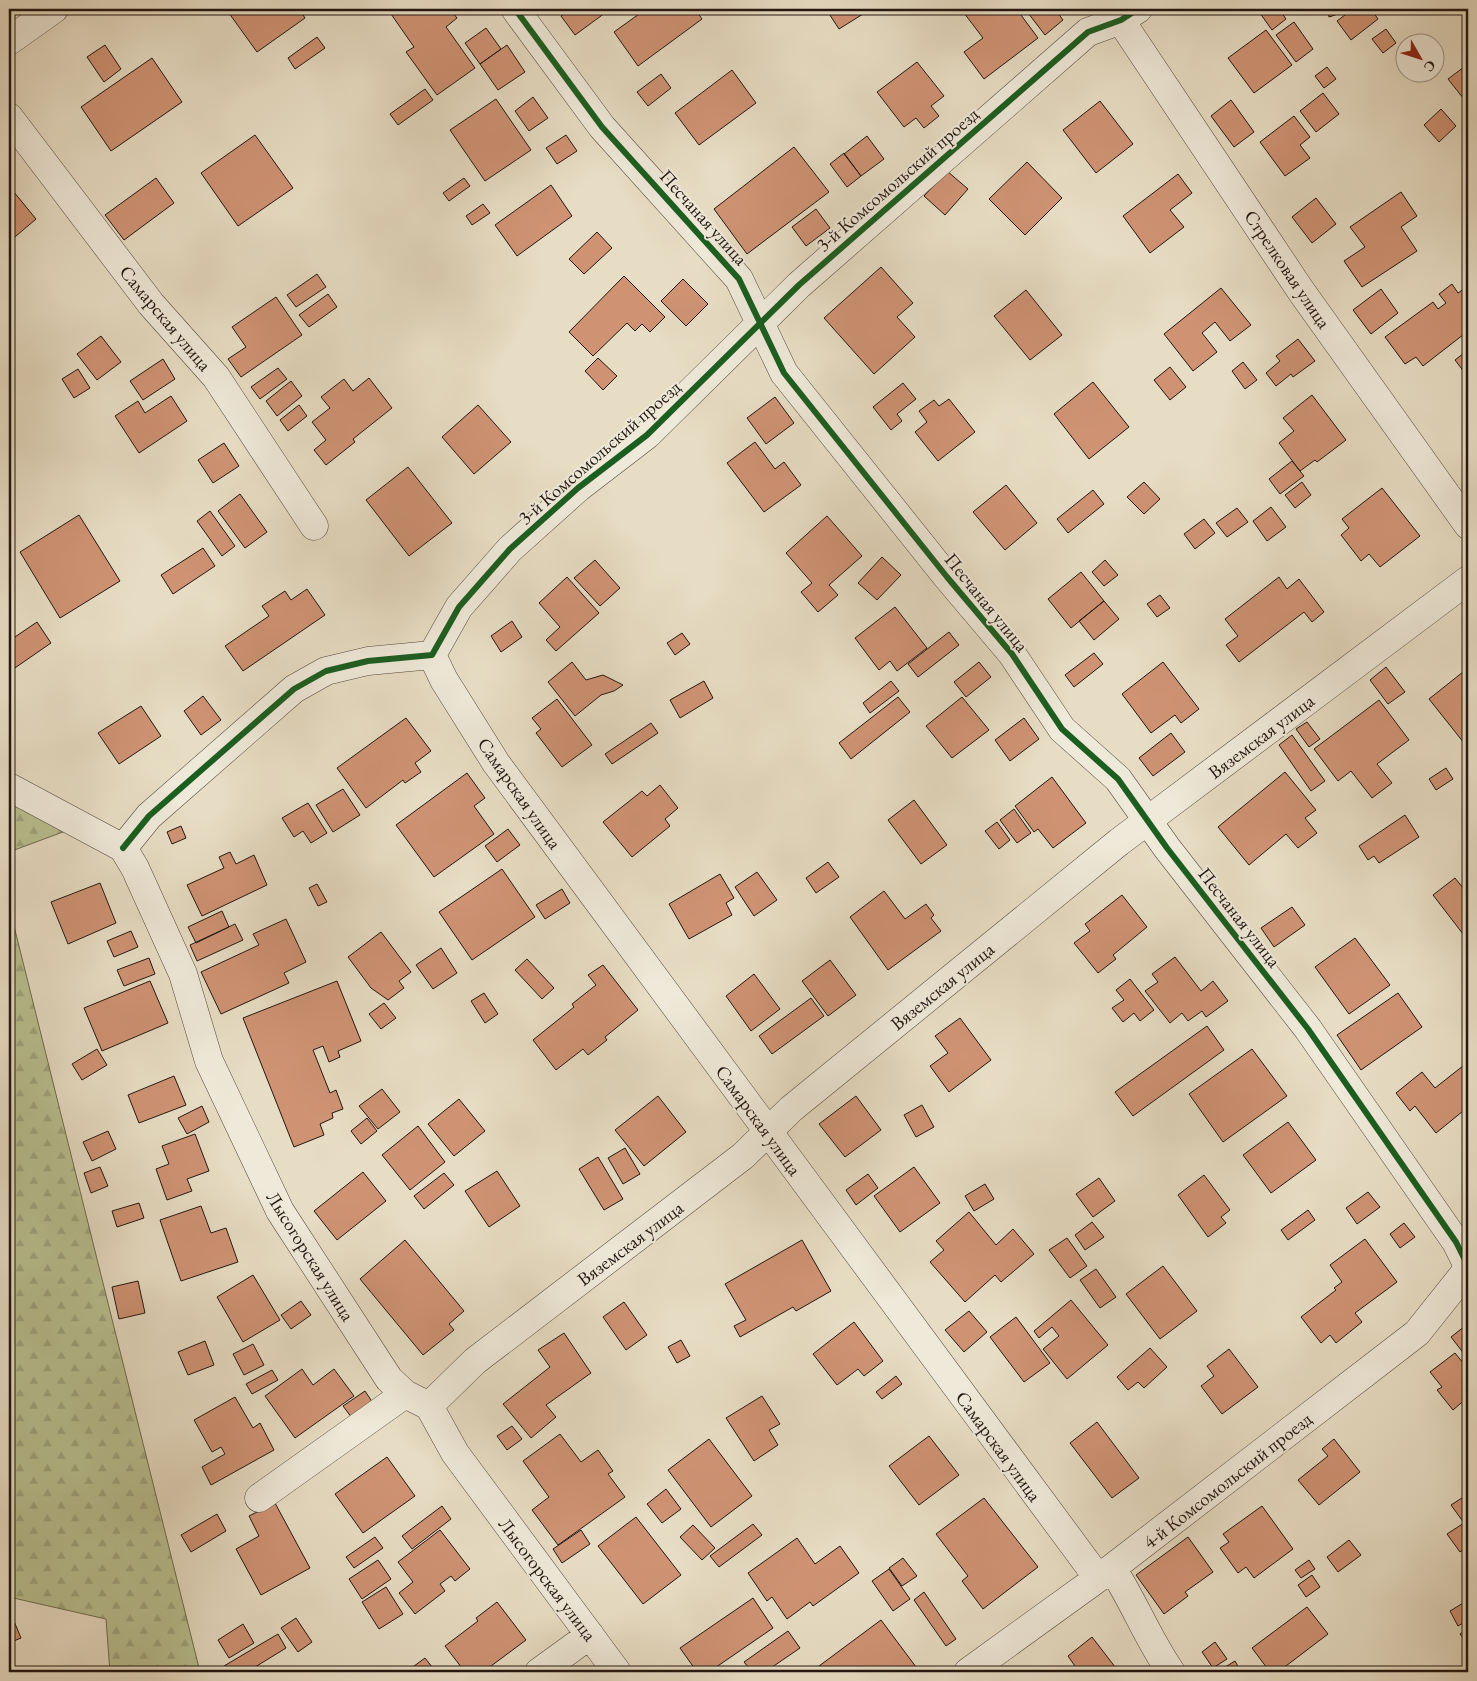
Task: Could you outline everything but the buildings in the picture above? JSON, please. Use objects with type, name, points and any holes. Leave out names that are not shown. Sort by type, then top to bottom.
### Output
[{"type":"street","points":[[9,41],[54,9]]},
{"type":"street","name":"Песчаная улица","points":[[515,9],[602,128],[739,279],[762,322],[784,373],[947,577],[1012,654],[1062,730],[1118,779],[1167,848],[1308,1029],[1456,1242],[1468,1268]]},
{"type":"street","name":"3-й Комсомольский проезд","points":[[432,655],[459,607],[510,549],[578,488],[647,436],[799,285],[1088,32],[1124,12]]},
{"type":"street","name":"Стрелковая улица","points":[[1124,12],[1301,291],[1468,525]]},
{"type":"street","name":"Самарская улица","points":[[9,117],[151,304],[216,376],[314,526]]},
{"type":"street","name":"Вяземская улица","points":[[429,1406],[475,1361],[744,1156],[768,1129],[1148,820],[1468,580]]},
{"type":"street","points":[[9,787],[123,848],[148,816],[294,689],[326,671],[368,661],[432,655]]},
{"type":"street","name":"Самарская улица","points":[[432,655],[444,680],[496,763],[768,1129],[1105,1573],[1124,1586],[1154,1649],[1172,1672]]},
{"type":"street","name":"Лысогорская улица","points":[[123,848],[135,868],[183,974],[209,1062],[280,1211],[389,1379],[406,1394],[429,1406],[455,1453],[617,1672]]},
{"type":"street","name":"4-й Комсомольский проезд","points":[[968,1672],[1105,1573],[1417,1333],[1468,1268]]},
{"type":"street","points":[[259,1498],[406,1394]]},
{"type":"street","points":[[539,1672],[590,1634]]},
{"type":"green space","points":[[9,797],[71,829],[9,852]]},
{"type":"green space","points":[[9,906],[200,1672],[110,1672],[106,1619],[9,1597]]},
{"type":"cycle path","points":[[515,9],[602,127],[739,279],[784,373],[947,577],[1012,654],[1062,729],[1118,779],[1167,848],[1308,1029],[1456,1242],[1468,1266]]},
{"type":"cycle path","points":[[123,848],[149,816],[294,689],[326,671],[368,661],[432,655],[459,607],[510,549],[578,488],[647,435],[799,285],[1088,32],[1121,20],[1138,9]]}]
